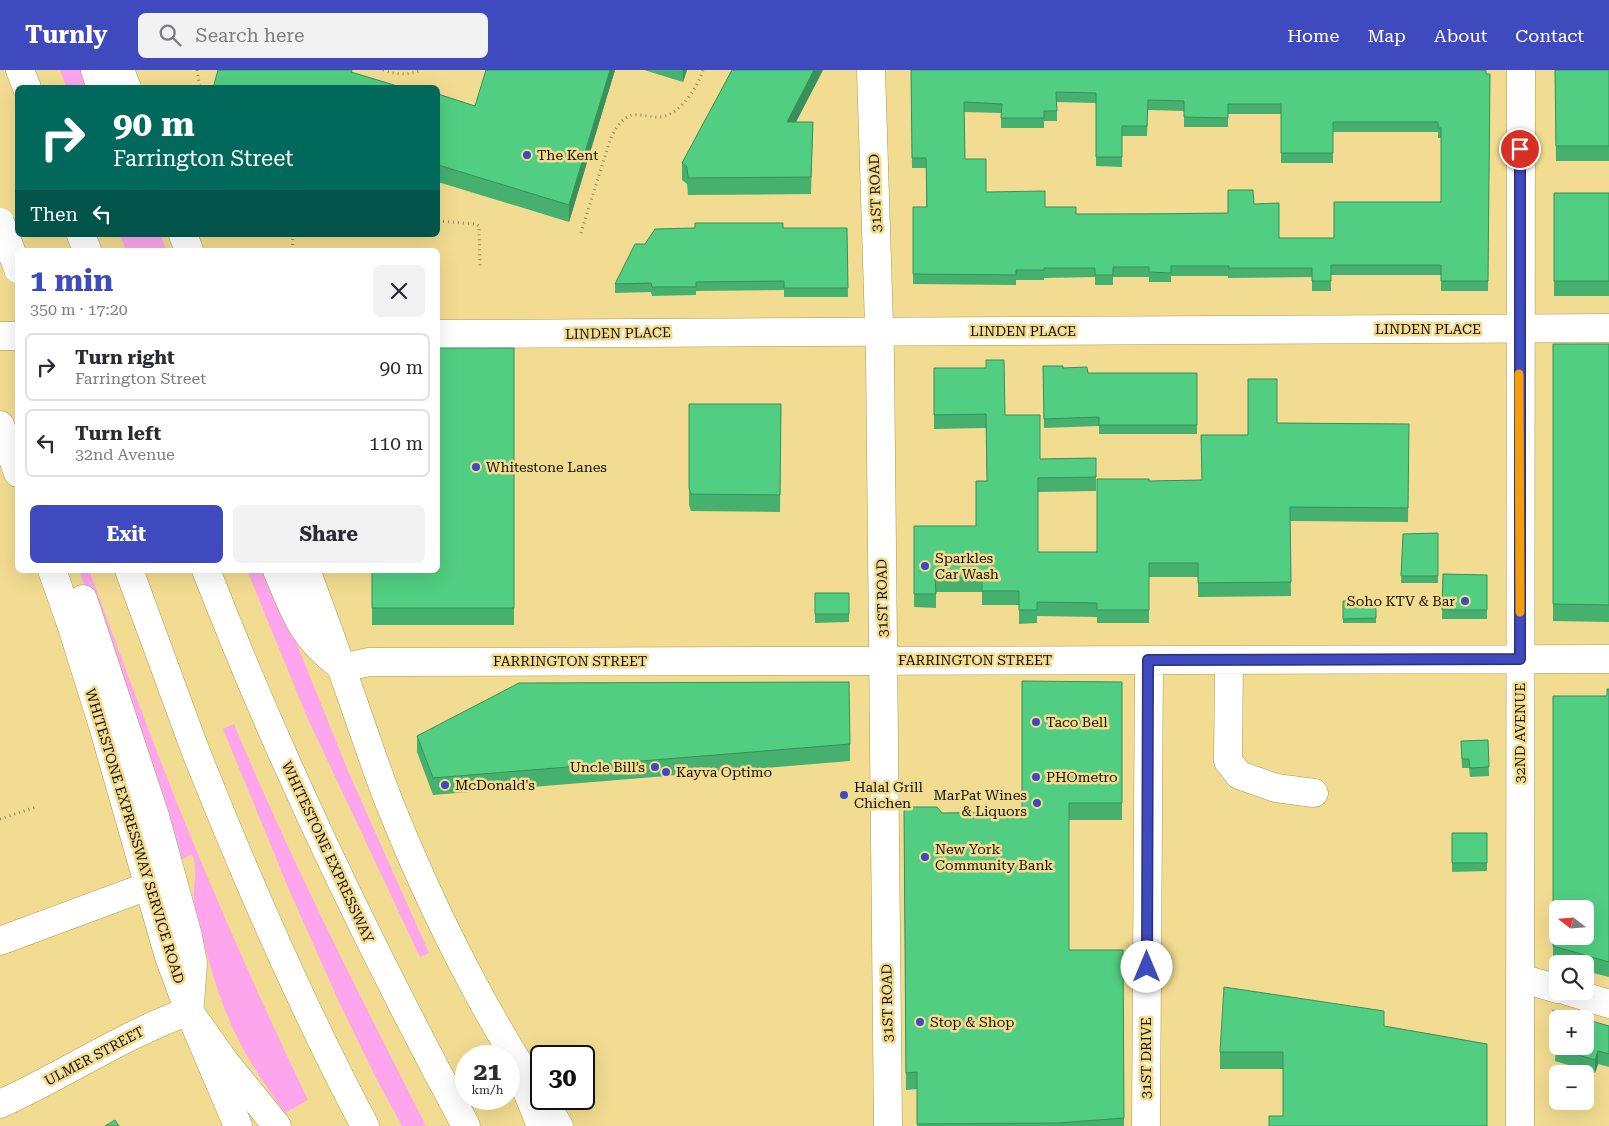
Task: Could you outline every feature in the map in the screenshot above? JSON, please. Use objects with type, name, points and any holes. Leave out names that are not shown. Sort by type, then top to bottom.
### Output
[{"type":"main road","points":[[20,70],[26,85]]},
{"type":"main road","points":[[95,70],[100,85]]},
{"type":"main road","points":[[120,70],[126,85]]},
{"type":"main road","name":"31ST ROAD","points":[[871,70],[879,331],[888,1126]]},
{"type":"main road","name":"32ND AVENUE","points":[[1520,1126],[1519,329],[1521,70]]},
{"type":"main road","points":[[0,222],[15,261]]},
{"type":"main road","points":[[0,235],[15,230]]},
{"type":"main road","name":"LINDEN PLACE","points":[[440,334],[1609,328]]},
{"type":"main road","points":[[0,336],[15,336]]},
{"type":"main road","points":[[0,425],[10,468]]},
{"type":"main road","name":"WHITESTONE EXPRESSWAY SERVICE ROAD","points":[[53,573],[103,726],[169,957],[238,1126]]},
{"type":"main road","points":[[73,573],[155,816],[188,936],[193,963],[190,1011],[225,1062],[277,1126]]},
{"type":"main road","points":[[130,573],[194,746],[226,826],[308,1013],[365,1126]]},
{"type":"main road","name":"WHITESTONE EXPRESSWAY","points":[[207,573],[285,759],[339,876],[410,1021],[466,1126]]},
{"type":"main road","points":[[278,573],[301,626],[316,645],[342,668]]},
{"type":"main road","points":[[307,573],[378,774],[416,866],[474,984],[507,1045]]},
{"type":"main road","name":"FARRINGTON STREET","points":[[342,668],[369,662],[1609,659]]},
{"type":"main road","name":"31ST DRIVE","points":[[1146,1126],[1148,660]]},
{"type":"main road","points":[[1229,660],[1228,761],[1239,775],[1276,788],[1314,793]]},
{"type":"main road","points":[[0,941],[148,886]]},
{"type":"main road","points":[[1520,978],[1549,986]]},
{"type":"main road","points":[[1594,999],[1609,1004]]},
{"type":"main road","name":"ULMER STREET","points":[[0,1104],[43,1084],[147,1028],[190,1011]]},
{"type":"main road","points":[[520,1067],[559,1126]]},
{"type":"main road","points":[[520,1074],[540,1126]]},
{"type":"path","points":[[197,70],[200,85]]},
{"type":"path","points":[[384,70],[403,74],[422,70]]},
{"type":"path","points":[[581,233],[610,140],[615,130],[627,118],[633,115],[661,117],[670,114],[677,109],[693,90],[704,70]]},
{"type":"path","points":[[440,220],[476,224],[479,226],[480,267]]},
{"type":"path","points":[[0,819],[36,807]]},
{"type":"shaded area","points":[[60,70],[82,70],[87,85],[65,85]]},
{"type":"shaded area","points":[[121,237],[162,237],[165,248],[125,248]]},
{"type":"shaded area","points":[[80,573],[90,573],[175,798],[222,912],[308,1100],[285,1113],[246,1055],[234,1030],[218,990],[194,906],[195,866],[192,854],[181,860]]},
{"type":"shaded area","points":[[248,573],[268,573],[348,771],[429,953],[420,957],[307,717]]},
{"type":"shaded area","points":[[234,724],[302,877],[426,1126],[402,1126],[339,1002],[290,892],[223,729]]},
{"type":"building","points":[[218,70],[352,70],[351,72],[394,85],[214,85]]},
{"type":"building","name":"The Kent","points":[[486,70],[610,70],[569,205],[440,166],[440,95],[475,106]]},
{"type":"building","points":[[732,70],[814,70],[787,122],[813,122],[811,177],[688,178],[687,167],[682,163]]},
{"type":"building","points":[[911,70],[1486,70],[1486,74],[1490,74],[1488,281],[1441,281],[1441,265],[1331,265],[1331,281],[1312,281],[1312,268],[1228,268],[1229,266],[1171,266],[1171,273],[1149,272],[1149,267],[1113,267],[1113,275],[1095,275],[1095,268],[1016,270],[1016,275],[913,274],[913,207],[927,207],[926,158],[912,158]],"holes":[[[1056,92],[1096,93],[1096,157],[1122,157],[1122,126],[1147,126],[1148,100],[1184,101],[1184,117],[1228,118],[1228,104],[1281,104],[1281,153],[1333,153],[1333,122],[1438,122],[1438,128],[1441,128],[1441,202],[1334,202],[1334,238],[1279,238],[1279,203],[1254,204],[1253,190],[1228,190],[1228,213],[1145,214],[1076,214],[1076,207],[1045,207],[1045,191],[986,192],[986,159],[965,159],[964,102],[1002,104],[1001,118],[1044,118],[1044,111],[1057,111]]]},
{"type":"building","points":[[1555,70],[1609,70],[1609,146],[1556,146]]},
{"type":"building","points":[[1554,193],[1609,193],[1609,281],[1554,281]]},
{"type":"building","points":[[695,223],[783,223],[783,228],[847,228],[848,288],[784,288],[784,281],[696,282],[696,287],[652,287],[651,283],[615,284],[635,244],[645,244],[655,229],[695,228]]},
{"type":"building","points":[[1553,344],[1609,344],[1609,605],[1553,604]]},
{"type":"building","name":"Whitestone Lanes","points":[[440,348],[514,348],[514,608],[372,608],[372,573],[440,573]]},
{"type":"building","points":[[986,360],[1004,360],[1005,415],[1040,415],[1040,459],[1096,458],[1096,477],[1038,478],[1038,552],[1097,552],[1097,479],[1149,479],[1149,481],[1202,480],[1201,435],[1248,435],[1248,379],[1277,379],[1277,423],[1409,424],[1408,508],[1290,507],[1291,582],[1198,583],[1198,563],[1149,563],[1149,610],[1097,610],[1097,603],[1037,602],[1037,610],[1019,610],[1019,591],[982,591],[982,578],[935,578],[936,594],[914,594],[914,526],[976,526],[976,481],[987,481],[986,414],[934,415],[934,368],[986,368]]},
{"type":"building","points":[[1043,366],[1063,366],[1063,368],[1087,367],[1088,373],[1197,373],[1197,425],[1099,425],[1099,417],[1044,419]]},
{"type":"building","points":[[689,404],[781,404],[780,495],[691,494],[689,488]]},
{"type":"building","points":[[1438,533],[1438,576],[1401,576],[1403,534]]},
{"type":"building","name":"Soho KTV & Bar","points":[[1443,574],[1487,575],[1487,610],[1442,610]]},
{"type":"building","points":[[815,593],[849,593],[849,614],[815,614]]},
{"type":"building","points":[[1376,600],[1376,618],[1343,619],[1343,601]]},
{"type":"building","points":[[1022,681],[1122,682],[1122,803],[1069,803],[1069,950],[1123,950],[1124,1118],[1057,1123],[917,1124],[917,1072],[906,1073],[904,811],[910,807],[937,807],[942,813],[1022,812]]},
{"type":"building","points":[[849,682],[850,744],[433,778],[417,736],[519,683]]},
{"type":"building","points":[[1607,689],[1609,689],[1609,962],[1594,958],[1594,955],[1584,955],[1553,946],[1594,945],[1594,900],[1553,900],[1553,696],[1607,696]]},
{"type":"building","points":[[1488,740],[1489,767],[1470,768],[1469,759],[1462,759],[1461,741]]},
{"type":"building","points":[[1452,833],[1487,833],[1487,863],[1452,863]]},
{"type":"building","points":[[1224,987],[1384,1011],[1384,1026],[1487,1044],[1487,1126],[1269,1126],[1269,1116],[1283,1116],[1283,1052],[1220,1052]]},
{"type":"building","points":[[1594,1022],[1609,1026],[1609,1054],[1598,1051],[1595,1060],[1578,1055],[1594,1055]]},
{"type":"building","points":[[115,1120],[119,1126],[105,1126]]},
{"type":"slow traffic","points":[[1519,374],[1520,612]]},
{"type":"place","name":"The Kent","points":[[527,155]]},
{"type":"place","name":"Whitestone Lanes","points":[[476,467]]},
{"type":"place","name":"Sparkles Car Wash","points":[[925,566]]},
{"type":"place","name":"Soho KTV & Bar","points":[[1465,601]]},
{"type":"place","name":"Taco Bell","points":[[1036,722]]},
{"type":"place","name":"Uncle Bill’s","points":[[655,767]]},
{"type":"place","name":"Kayva Optimo","points":[[666,772]]},
{"type":"place","name":"PHOmetro","points":[[1036,777]]},
{"type":"place","name":"McDonald's","points":[[445,785]]},
{"type":"place","name":"Halal Grill Chichen","points":[[844,795]]},
{"type":"place","name":"MarPat Wines & Liquors","points":[[1037,803]]},
{"type":"place","name":"New York Community Bank","points":[[925,857]]},
{"type":"place","name":"Stop & Shop","points":[[920,1022]]},
{"type":"route","points":[[1147,967],[1148,660],[1520,659],[1520,149]]}]
